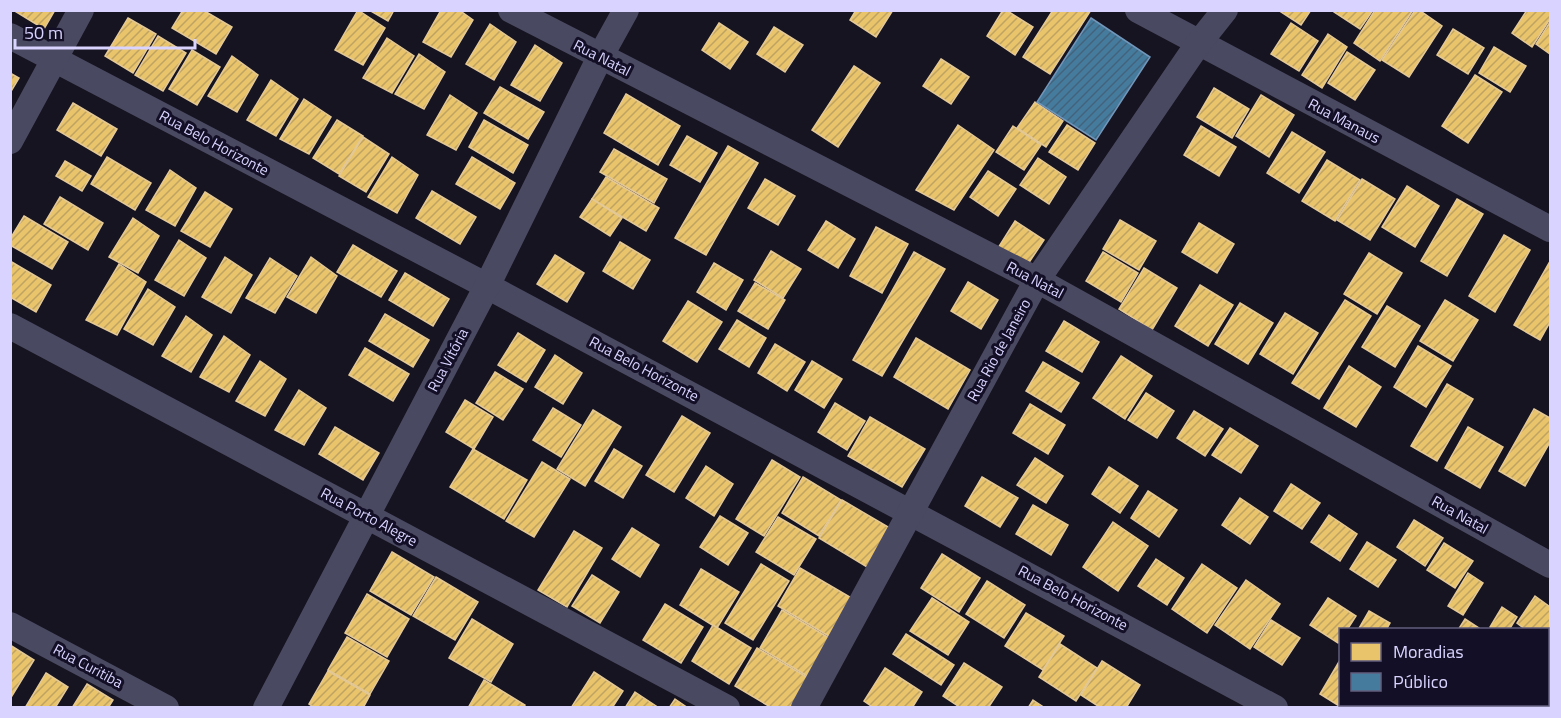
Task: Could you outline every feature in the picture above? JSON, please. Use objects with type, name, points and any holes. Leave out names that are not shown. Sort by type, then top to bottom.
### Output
[{"type":"street","points":[[10,141],[81,10]]},
{"type":"street","name":"Rua Natal","points":[[511,10],[1037,280],[1551,565]]},
{"type":"street","name":"Rua Vitória","points":[[266,708],[487,286],[600,57],[626,10]]},
{"type":"street","name":"Rua Manaus","points":[[1138,10],[1551,230]]},
{"type":"street","name":"Rua Rio de Janeiro","points":[[804,708],[1037,280],[1198,44],[1225,10]]},
{"type":"street","name":"Rua Belo Horizonte","points":[[10,36],[911,511],[1275,708]]},
{"type":"street","name":"Rua Porto Alegre","points":[[10,326],[727,708]]},
{"type":"street","name":"Rua Curitiba","points":[[10,625],[166,708]]},
{"type":"building: Moradias","points":[[13,10],[55,10],[44,29]]},
{"type":"building: Moradias","points":[[183,10],[203,10],[232,27],[216,54],[172,28]]},
{"type":"building: Moradias","points":[[358,10],[385,28],[363,65],[335,50]]},
{"type":"building: Moradias","points":[[369,10],[394,10],[388,21]]},
{"type":"building: Moradias","points":[[441,10],[459,10],[473,20],[451,57],[423,42]]},
{"type":"building: Moradias","points":[[856,10],[893,10],[876,37],[850,20]]},
{"type":"building: Moradias","points":[[1003,10],[1033,27],[1015,55],[987,36]]},
{"type":"building: Moradias","points":[[1053,10],[1091,10],[1050,74],[1023,57]]},
{"type":"building: Moradias","points":[[1278,10],[1311,10],[1301,25]]},
{"type":"building: Moradias","points":[[1335,10],[1373,10],[1360,29],[1334,12]]},
{"type":"building: Moradias","points":[[1375,10],[1413,10],[1380,61],[1354,43]]},
{"type":"building: Moradias","points":[[1415,10],[1419,10],[1442,26],[1409,77],[1382,60]]},
{"type":"building: Moradias","points":[[1527,10],[1550,10],[1550,19],[1532,47],[1512,33]]},
{"type":"building: Moradias","points":[[128,18],[156,34],[133,73],[105,56]]},
{"type":"building: Moradias","points":[[1550,22],[1550,54],[1536,44]]},
{"type":"building: Moradias","points":[[719,23],[748,42],[730,69],[702,50]]},
{"type":"building: Moradias","points":[[1291,23],[1318,41],[1299,71],[1271,54]]},
{"type":"building: Moradias","points":[[490,24],[516,42],[494,80],[466,64]]},
{"type":"building: Moradias","points":[[774,27],[803,45],[785,72],[757,54]]},
{"type":"building: Moradias","points":[[1453,29],[1484,48],[1468,74],[1437,55]]},
{"type":"building: Moradias","points":[[1328,34],[1347,47],[1322,88],[1302,75]]},
{"type":"building: Moradias","points":[[158,36],[186,53],[163,91],[135,75]]},
{"type":"building: Moradias","points":[[387,38],[414,56],[392,93],[363,78]]},
{"type":"building: Moradias","points":[[535,45],[562,63],[540,101],[511,85]]},
{"type":"building: Moradias","points":[[1494,47],[1526,66],[1510,92],[1479,73]]},
{"type":"building: Moradias","points":[[192,50],[220,67],[197,105],[169,89]]},
{"type":"building: Moradias","points":[[1347,52],[1375,70],[1355,100],[1328,83]]},
{"type":"building: Moradias","points":[[419,54],[445,72],[424,109],[395,94]]},
{"type":"building: Moradias","points":[[232,56],[258,75],[237,112],[208,96]]},
{"type":"building: Moradias","points":[[941,59],[969,77],[951,104],[923,86]]},
{"type":"building: Moradias","points":[[854,66],[880,83],[838,147],[812,130]]},
{"type":"building: Moradias","points":[[10,73],[19,78],[10,93]]},
{"type":"building: Moradias","points":[[1475,75],[1502,92],[1468,143],[1442,126]]},
{"type":"building: Moradias","points":[[271,80],[298,99],[276,136],[247,120]]},
{"type":"building: Moradias","points":[[500,87],[544,112],[528,139],[484,113]]},
{"type":"building: Moradias","points":[[1214,88],[1249,109],[1232,138],[1197,117]]},
{"type":"building: Moradias","points":[[626,94],[680,126],[658,165],[604,133]]},
{"type":"building: Moradias","points":[[450,95],[477,113],[456,150],[427,135]]},
{"type":"building: Moradias","points":[[1261,95],[1294,115],[1269,157],[1236,136]]},
{"type":"building: Moradias","points":[[304,99],[331,117],[309,154],[280,139]]},
{"type":"building: Moradias","points":[[1035,102],[1063,121],[1046,147],[1017,128]]},
{"type":"building: Moradias","points":[[73,103],[117,129],[101,156],[57,130]]},
{"type":"building: Moradias","points":[[337,120],[363,136],[339,174],[313,158]]},
{"type":"building: Moradias","points":[[484,120],[528,145],[513,173],[469,147]]},
{"type":"building: Moradias","points":[[958,125],[994,150],[954,210],[916,190]]},
{"type":"building: Moradias","points":[[1067,125],[1095,143],[1078,170],[1049,152]]},
{"type":"building: Moradias","points":[[1013,126],[1041,145],[1024,170],[996,152]]},
{"type":"building: Moradias","points":[[1201,126],[1236,147],[1219,176],[1184,155]]},
{"type":"building: Moradias","points":[[1292,132],[1325,152],[1299,193],[1267,173]]},
{"type":"building: Moradias","points":[[687,136],[717,153],[700,182],[670,165]]},
{"type":"building: Moradias","points":[[363,137],[389,154],[366,192],[339,176]]},
{"type":"building: Moradias","points":[[728,146],[758,163],[706,255],[675,238]]},
{"type":"building: Moradias","points":[[614,149],[667,179],[654,203],[600,172]]},
{"type":"building: Moradias","points":[[107,157],[151,183],[135,210],[91,184]]},
{"type":"building: Moradias","points":[[392,157],[418,175],[397,213],[368,197]]},
{"type":"building: Moradias","points":[[472,157],[515,183],[500,209],[456,184]]},
{"type":"building: Moradias","points":[[1038,158],[1066,177],[1049,204],[1020,185]]},
{"type":"building: Moradias","points":[[1327,160],[1360,180],[1335,221],[1302,201]]},
{"type":"building: Moradias","points":[[65,161],[91,176],[82,191],[56,176]]},
{"type":"building: Moradias","points":[[170,170],[196,188],[175,226],[146,210]]},
{"type":"building: Moradias","points":[[988,171],[1016,189],[998,216],[970,197]]},
{"type":"building: Moradias","points":[[606,177],[659,208],[646,231],[592,199]]},
{"type":"building: Moradias","points":[[765,179],[795,196],[778,225],[748,208]]},
{"type":"building: Moradias","points":[[1362,179],[1395,199],[1370,240],[1337,220]]},
{"type":"building: Moradias","points":[[1407,186],[1439,206],[1415,247],[1382,227]]},
{"type":"building: Moradias","points":[[432,191],[476,217],[460,244],[416,218]]},
{"type":"building: Moradias","points":[[205,192],[232,209],[210,247],[181,231]]},
{"type":"building: Moradias","points":[[60,197],[103,223],[88,250],[44,224]]},
{"type":"building: Moradias","points":[[592,199],[622,218],[610,236],[580,217]]},
{"type":"building: Moradias","points":[[1457,199],[1483,214],[1447,276],[1421,261]]},
{"type":"building: Moradias","points":[[24,216],[68,242],[52,269],[10,245],[10,239]]},
{"type":"building: Moradias","points":[[133,218],[159,236],[138,273],[109,257]]},
{"type":"building: Moradias","points":[[1120,220],[1156,241],[1139,270],[1103,249]]},
{"type":"building: Moradias","points":[[826,221],[855,239],[838,268],[808,250]]},
{"type":"building: Moradias","points":[[1015,221],[1044,240],[1026,267],[998,248]]},
{"type":"building: Moradias","points":[[1199,223],[1234,244],[1217,273],[1182,252]]},
{"type":"building: Moradias","points":[[876,227],[908,244],[882,293],[850,276]]},
{"type":"building: Moradias","points":[[1504,235],[1530,250],[1495,312],[1469,296]]},
{"type":"building: Moradias","points":[[179,240],[206,258],[184,296],[155,280]]},
{"type":"building: Moradias","points":[[620,242],[650,260],[633,289],[603,271]]},
{"type":"building: Moradias","points":[[353,245],[397,271],[381,297],[337,272]]},
{"type":"building: Moradias","points":[[771,251],[801,269],[783,298],[754,280]]},
{"type":"building: Moradias","points":[[914,252],[945,269],[882,376],[853,360]]},
{"type":"building: Moradias","points":[[1103,252],[1138,273],[1121,302],[1086,281]]},
{"type":"building: Moradias","points":[[1369,253],[1402,273],[1377,314],[1344,294]]},
{"type":"building: Moradias","points":[[555,255],[584,273],[567,302],[537,284]]},
{"type":"building: Moradias","points":[[225,257],[252,275],[231,313],[202,297]]},
{"type":"building: Moradias","points":[[311,257],[337,276],[316,313],[287,297]]},
{"type":"building: Moradias","points":[[270,258],[297,276],[275,313],[246,298]]},
{"type":"building: Moradias","points":[[10,261],[51,285],[36,312],[10,297]]},
{"type":"building: Moradias","points":[[714,263],[743,280],[726,310],[697,292]]},
{"type":"building: Moradias","points":[[1549,263],[1550,322],[1540,340],[1514,325]]},
{"type":"building: Moradias","points":[[119,264],[146,282],[117,335],[86,320]]},
{"type":"building: Moradias","points":[[1144,268],[1177,288],[1152,330],[1119,309]]},
{"type":"building: Moradias","points":[[405,273],[449,299],[433,326],[389,300]]},
{"type":"building: Moradias","points":[[968,282],[998,300],[981,329],[951,311]]},
{"type":"building: Moradias","points":[[755,283],[785,300],[768,329],[738,311]]},
{"type":"building: Moradias","points":[[1200,285],[1233,305],[1208,346],[1175,326]]},
{"type":"building: Moradias","points":[[148,289],[175,307],[153,345],[124,329]]},
{"type":"building: Moradias","points":[[1345,300],[1371,316],[1319,399],[1292,383]]},
{"type":"building: Moradias","points":[[1445,300],[1478,320],[1453,361],[1420,341]]},
{"type":"building: Moradias","points":[[688,301],[722,322],[697,362],[663,341]]},
{"type":"building: Moradias","points":[[1240,303],[1273,323],[1248,364],[1215,344]]},
{"type":"building: Moradias","points":[[1387,306],[1420,326],[1395,367],[1362,347]]},
{"type":"building: Moradias","points":[[1285,313],[1318,333],[1293,374],[1260,354]]},
{"type":"building: Moradias","points":[[385,314],[429,340],[413,367],[369,341]]},
{"type":"building: Moradias","points":[[186,316],[212,335],[191,372],[162,356]]},
{"type":"building: Moradias","points":[[737,320],[766,338],[749,367],[719,349]]},
{"type":"building: Moradias","points":[[1064,321],[1099,342],[1082,372],[1046,351]]},
{"type":"building: Moradias","points":[[518,333],[545,350],[526,382],[498,365]]},
{"type":"building: Moradias","points":[[224,336],[250,355],[229,392],[200,377]]},
{"type":"building: Moradias","points":[[916,338],[970,370],[948,409],[894,377]]},
{"type":"building: Moradias","points":[[775,344],[805,362],[787,391],[758,373]]},
{"type":"building: Moradias","points":[[1418,346],[1451,366],[1426,407],[1394,387]]},
{"type":"building: Moradias","points":[[365,348],[409,374],[393,401],[349,375]]},
{"type":"building: Moradias","points":[[555,355],[582,373],[563,404],[535,387]]},
{"type":"building: Moradias","points":[[1121,356],[1152,376],[1125,419],[1093,398]]},
{"type":"building: Moradias","points":[[260,361],[286,379],[265,416],[236,401]]},
{"type":"building: Moradias","points":[[812,361],[842,379],[824,408],[795,390]]},
{"type":"building: Moradias","points":[[1043,362],[1079,383],[1061,412],[1026,391]]},
{"type":"building: Moradias","points":[[1349,366],[1381,387],[1356,427],[1324,408]]},
{"type":"building: Moradias","points":[[495,372],[523,389],[503,420],[476,403]]},
{"type":"building: Moradias","points":[[1447,384],[1473,399],[1437,461],[1411,446]]},
{"type":"building: Moradias","points":[[299,390],[326,408],[304,445],[275,430]]},
{"type":"building: Moradias","points":[[1146,393],[1174,411],[1157,438],[1128,420]]},
{"type":"building: Moradias","points":[[465,400],[493,417],[474,449],[446,432]]},
{"type":"building: Moradias","points":[[835,403],[865,421],[847,450],[818,432]]},
{"type":"building: Moradias","points":[[1030,404],[1065,425],[1048,454],[1013,433]]},
{"type":"building: Moradias","points":[[553,408],[581,425],[561,457],[533,440]]},
{"type":"building: Moradias","points":[[1534,409],[1550,418],[1550,442],[1525,486],[1499,471]]},
{"type":"building: Moradias","points":[[593,410],[621,427],[585,486],[557,469]]},
{"type":"building: Moradias","points":[[1194,411],[1223,429],[1205,456],[1177,438]]},
{"type":"building: Moradias","points":[[682,416],[710,433],[674,492],[646,475]]},
{"type":"building: Moradias","points":[[870,417],[925,449],[902,487],[848,456]]},
{"type":"building: Moradias","points":[[335,427],[379,453],[363,480],[319,454]]},
{"type":"building: Moradias","points":[[1468,427],[1503,447],[1480,488],[1445,468]]},
{"type":"building: Moradias","points":[[1230,428],[1258,446],[1241,473],[1212,455]]},
{"type":"building: Moradias","points":[[473,449],[527,480],[504,519],[450,487]]},
{"type":"building: Moradias","points":[[614,449],[642,466],[623,498],[595,481]]},
{"type":"building: Moradias","points":[[1035,458],[1063,476],[1046,503],[1017,485]]},
{"type":"building: Moradias","points":[[772,460],[800,477],[764,536],[736,519]]},
{"type":"building: Moradias","points":[[542,462],[570,479],[534,537],[506,521]]},
{"type":"building: Moradias","points":[[706,466],[733,484],[714,516],[686,498]]},
{"type":"building: Moradias","points":[[1109,467],[1138,486],[1120,513],[1092,494]]},
{"type":"building: Moradias","points":[[803,477],[841,500],[819,536],[782,513]]},
{"type":"building: Moradias","points":[[982,477],[1018,498],[1000,527],[965,506]]},
{"type":"building: Moradias","points":[[1291,484],[1320,503],[1302,529],[1274,511]]},
{"type":"building: Moradias","points":[[1148,491],[1177,510],[1159,537],[1131,518]]},
{"type":"building: Moradias","points":[[1240,498],[1268,517],[1250,544],[1222,525]]},
{"type":"building: Moradias","points":[[842,500],[895,531],[872,570],[819,538]]},
{"type":"building: Moradias","points":[[1033,505],[1068,525],[1051,555],[1016,534]]},
{"type":"building: Moradias","points":[[1329,515],[1357,534],[1340,561],[1311,542]]},
{"type":"building: Moradias","points":[[720,516],[748,533],[728,565],[700,547]]},
{"type":"building: Moradias","points":[[778,517],[816,539],[794,575],[756,552]]},
{"type":"building: Moradias","points":[[1414,520],[1443,538],[1425,566],[1397,547]]},
{"type":"building: Moradias","points":[[1113,522],[1148,546],[1118,591],[1083,567]]},
{"type":"building: Moradias","points":[[632,528],[659,545],[640,577],[612,559]]},
{"type":"building: Moradias","points":[[574,531],[602,548],[567,607],[538,590]]},
{"type":"building: Moradias","points":[[1367,542],[1396,560],[1378,587],[1350,569]]},
{"type":"building: Moradias","points":[[1444,543],[1473,561],[1455,588],[1427,570]]},
{"type":"building: Moradias","points":[[392,552],[434,577],[411,615],[370,591]]},
{"type":"building: Moradias","points":[[942,554],[980,578],[959,612],[921,588]]},
{"type":"building: Moradias","points":[[1156,559],[1184,578],[1167,605],[1138,586]]},
{"type":"building: Moradias","points":[[761,564],[789,581],[753,640],[725,623]]},
{"type":"building: Moradias","points":[[1202,564],[1237,588],[1207,633],[1172,609]]},
{"type":"building: Moradias","points":[[800,568],[855,600],[832,638],[778,606]]},
{"type":"building: Moradias","points":[[701,569],[739,592],[717,628],[680,605]]},
{"type":"building: Moradias","points":[[1468,573],[1483,583],[1463,615],[1448,606]]},
{"type":"building: Moradias","points":[[592,575],[619,592],[600,623],[572,606]]},
{"type":"building: Moradias","points":[[436,577],[478,602],[455,640],[413,616]]},
{"type":"building: Moradias","points":[[1246,580],[1280,604],[1250,649],[1215,625]]},
{"type":"building: Moradias","points":[[987,581],[1025,605],[1004,638],[966,614]]},
{"type":"building: Moradias","points":[[367,594],[409,619],[387,657],[345,633]]},
{"type":"building: Moradias","points":[[1535,596],[1550,607],[1549,636],[1549,628],[1523,628],[1517,623]]},
{"type":"building: Moradias","points":[[932,598],[969,622],[948,655],[910,631]]},
{"type":"building: Moradias","points":[[1328,598],[1356,616],[1348,628],[1339,628],[1338,643],[1310,625]]},
{"type":"building: Moradias","points":[[665,604],[703,627],[681,663],[643,640]]},
{"type":"building: Moradias","points":[[1502,607],[1517,617],[1510,628],[1490,627]]},
{"type":"building: Moradias","points":[[782,610],[836,642],[814,680],[760,648]]},
{"type":"building: Moradias","points":[[1369,611],[1390,623],[1387,628],[1359,628]]},
{"type":"building: Moradias","points":[[1026,613],[1064,636],[1043,670],[1005,646]]},
{"type":"building: Moradias","points":[[472,619],[513,644],[491,682],[449,658]]},
{"type":"building: Moradias","points":[[1465,619],[1479,628],[1459,628]]},
{"type":"building: Moradias","points":[[1271,620],[1300,638],[1282,665],[1254,647]]},
{"type":"building: Moradias","points":[[713,625],[751,648],[729,684],[692,661]]},
{"type":"building: Moradias","points":[[906,634],[954,665],[941,685],[893,654]]},
{"type":"building: Moradias","points":[[347,637],[389,661],[370,694],[328,670]]},
{"type":"building: Moradias","points":[[1060,644],[1097,668],[1076,701],[1039,677]]},
{"type":"building: Moradias","points":[[10,645],[34,660],[10,699]]},
{"type":"building: Moradias","points":[[1549,646],[1550,647],[1549,674]]},
{"type":"building: Moradias","points":[[757,648],[812,680],[795,708],[772,708],[735,686]]},
{"type":"building: Moradias","points":[[1102,661],[1140,685],[1126,708],[1101,708],[1081,695]]},
{"type":"building: Moradias","points":[[1339,662],[1339,706],[1320,694]]},
{"type":"building: Moradias","points":[[964,663],[1002,687],[988,708],[961,708],[943,696]]},
{"type":"building: Moradias","points":[[885,668],[922,692],[912,708],[874,708],[864,701]]},
{"type":"building: Moradias","points":[[328,671],[370,695],[363,708],[315,708],[309,704]]},
{"type":"building: Moradias","points":[[594,672],[623,691],[612,708],[571,708]]},
{"type":"building: Moradias","points":[[46,673],[68,687],[55,708],[25,708]]},
{"type":"building: Moradias","points":[[484,680],[525,705],[524,708],[468,708]]},
{"type":"building: Moradias","points":[[87,684],[113,700],[108,708],[72,708]]},
{"type":"building: Moradias","points":[[635,692],[659,708],[625,708]]},
{"type":"building: Moradias","points":[[675,699],[688,708],[669,708]]},
{"type":"building: Moradias","points":[[1033,700],[1045,708],[1028,708]]},
{"type":"building: Moradias","points":[[1488,706],[1540,706],[1539,708],[1490,708]]},
{"type":"building: Público","points":[[1091,18],[1150,57],[1096,140],[1037,102]]}]
